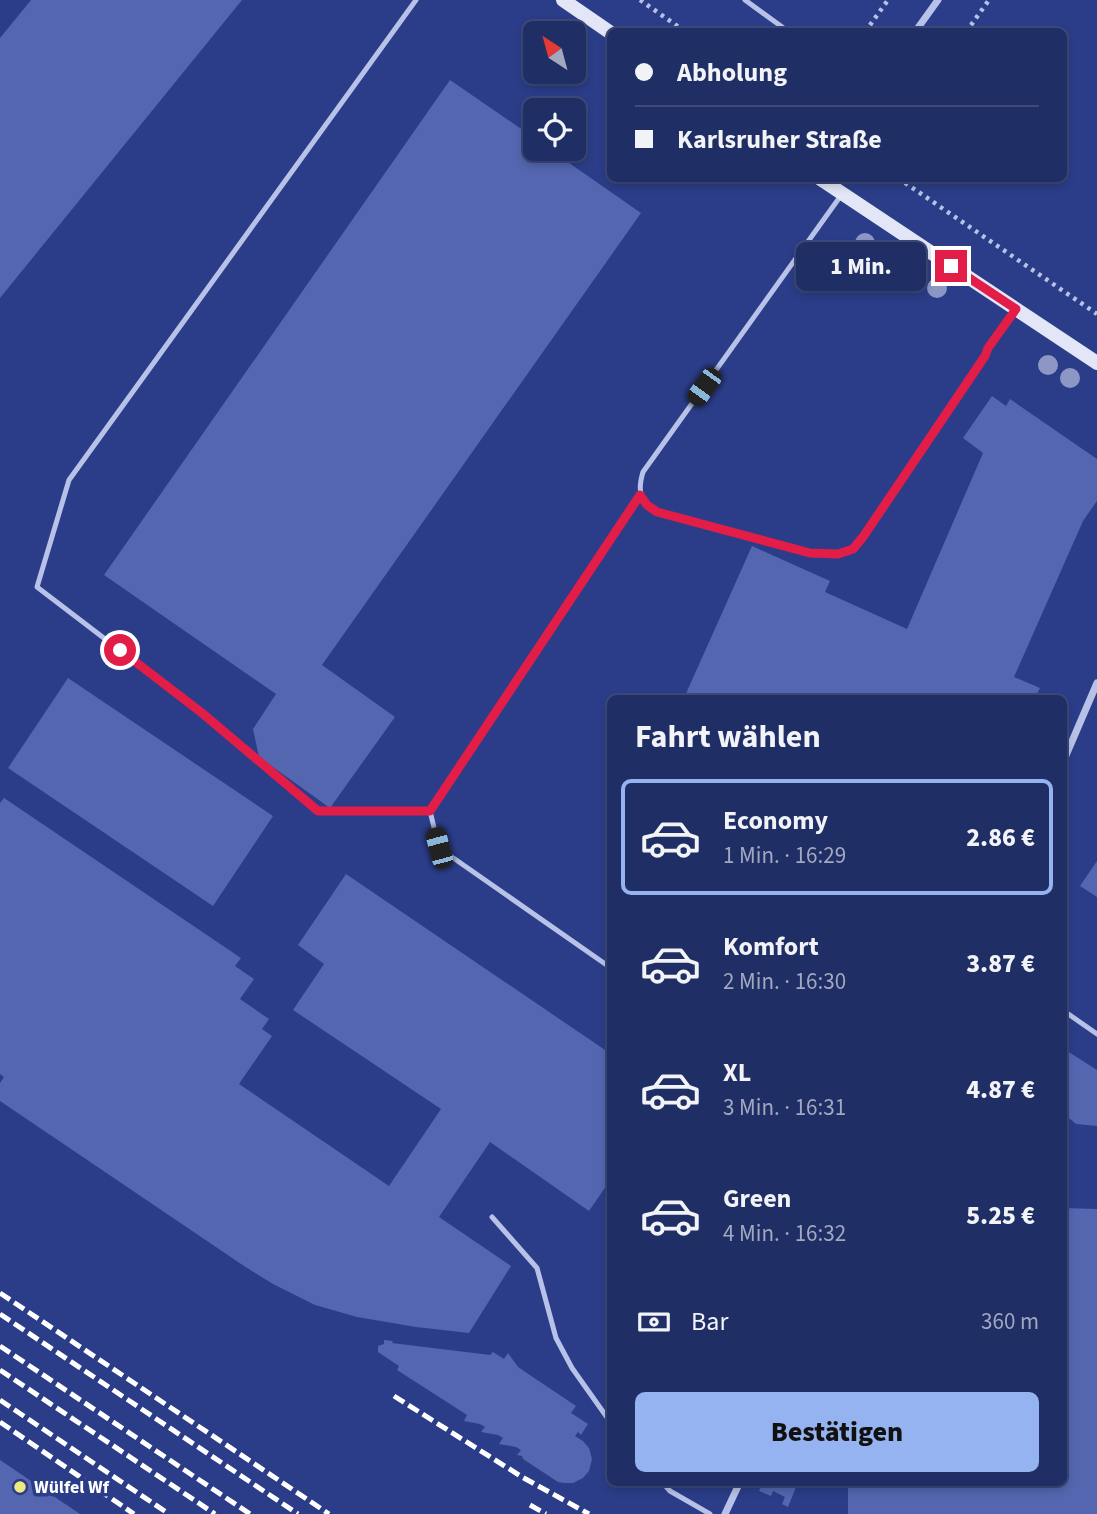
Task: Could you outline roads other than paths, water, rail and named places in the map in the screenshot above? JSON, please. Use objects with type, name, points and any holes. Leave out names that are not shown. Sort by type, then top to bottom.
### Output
[{"type":"main road","points":[[563,0],[607,30]]},
{"type":"main road","points":[[825,182],[1097,363]]},
{"type":"street","points":[[918,28],[938,0]]},
{"type":"street","points":[[1067,753],[1097,682]]},
{"type":"street","points":[[725,1514],[738,1486]]},
{"type":"lane","points":[[416,0],[69,480],[37,587],[202,713],[318,811],[430,811]]},
{"type":"lane","points":[[746,0],[784,28]]},
{"type":"lane","points":[[842,194],[643,472],[639,484],[640,495],[647,505],[657,512],[810,553],[838,554],[853,549],[1016,309]]},
{"type":"lane","points":[[607,965],[439,848],[430,811],[640,495]]},
{"type":"lane","points":[[1067,1013],[1097,1034]]},
{"type":"lane","points":[[492,1217],[537,1268],[556,1338],[572,1368],[607,1417]]},
{"type":"lane","points":[[666,1486],[710,1514]]},
{"type":"railway","points":[[0,1293],[329,1514]]},
{"type":"railway","points":[[0,1314],[298,1514]]},
{"type":"railway","points":[[0,1346],[250,1514]]},
{"type":"railway","points":[[0,1370],[215,1514]]},
{"type":"railway","points":[[394,1396],[522,1477],[589,1514]]},
{"type":"railway","points":[[0,1400],[169,1514]]},
{"type":"railway","points":[[0,1422],[134,1514]]},
{"type":"railway","points":[[530,1505],[546,1514]]},
{"type":"place","name":"Wülfel Wf","points":[[20,1487]]}]
